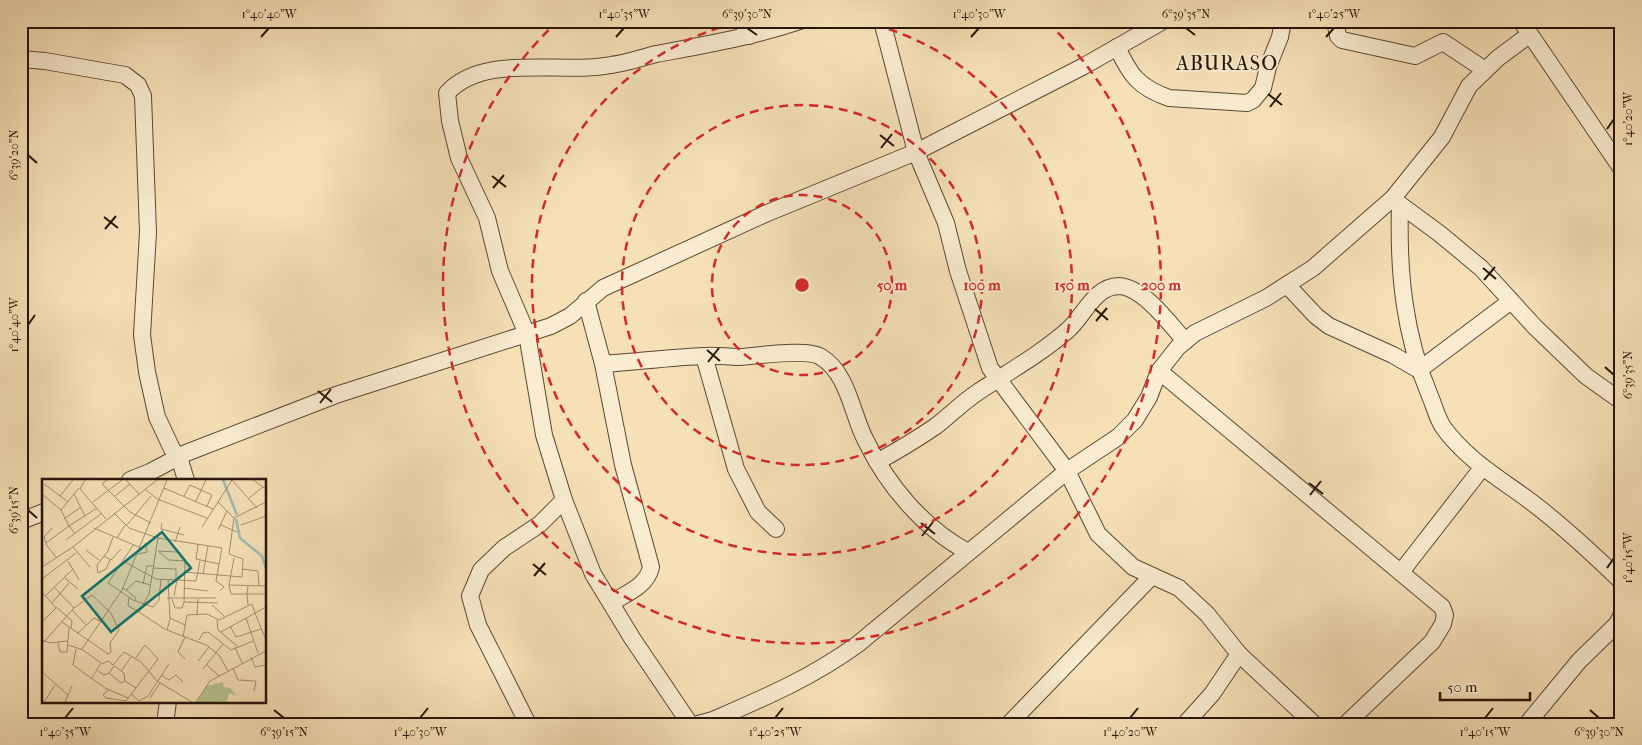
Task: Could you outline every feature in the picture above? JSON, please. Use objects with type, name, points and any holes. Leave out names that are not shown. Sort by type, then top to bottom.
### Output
[{"type":"street","points":[[742,21],[749,36]]},
{"type":"street","points":[[690,724],[593,574],[564,500],[544,435],[527,334],[500,271],[487,218],[460,158],[450,121],[447,93],[455,84],[465,79],[509,68],[598,67],[749,36],[800,21]]},
{"type":"street","points":[[882,21],[916,152],[946,223],[958,271],[990,368],[1067,471],[1098,534],[1133,567],[1179,588],[1208,614],[1239,654],[1314,724]]},
{"type":"street","points":[[132,479],[179,457],[336,395],[551,326],[570,316],[603,288],[765,214],[916,152],[1163,21]]},
{"type":"street","points":[[1117,47],[1134,79],[1157,94],[1184,99],[1247,103],[1253,100],[1264,88],[1268,67],[1284,21]]},
{"type":"street","points":[[1335,21],[1338,36],[1342,40],[1415,56],[1443,42],[1485,70]]},
{"type":"street","points":[[698,724],[735,717],[830,664],[858,644],[1067,471],[1118,438],[1135,420],[1149,397],[1160,371],[1185,341],[1196,333],[1266,298],[1313,268],[1396,202],[1442,137],[1469,86],[1525,28],[1621,168]]},
{"type":"street","points":[[21,59],[53,62],[125,75],[138,85],[143,96],[148,232],[142,335],[147,372],[157,417],[172,449],[179,457],[186,479]]},
{"type":"street","points":[[1396,202],[1440,234],[1481,268],[1586,376],[1621,402]]},
{"type":"street","points":[[1396,202],[1405,317],[1419,370],[1442,426],[1482,468],[1529,500],[1580,542],[1621,581]]},
{"type":"street","points":[[1287,285],[1316,316],[1329,326],[1393,355],[1419,370]]},
{"type":"street","points":[[878,462],[910,443],[977,393],[1054,341],[1073,325],[1094,299],[1108,288],[1128,288],[1143,297],[1185,341]]},
{"type":"street","points":[[586,301],[603,364],[623,465],[651,567],[649,577],[639,586],[611,603]]},
{"type":"street","points":[[1419,370],[1511,301]]},
{"type":"street","points":[[603,364],[704,356],[739,357],[801,353],[820,356],[836,371],[848,396],[864,439],[907,502],[929,525],[949,541],[968,552]]},
{"type":"street","points":[[704,356],[736,469],[758,512],[776,529]]},
{"type":"street","points":[[1160,371],[1442,607],[1445,615],[1443,624],[1422,654],[1346,724]]},
{"type":"street","points":[[1401,572],[1482,468]]},
{"type":"street","points":[[528,724],[478,625],[470,596],[481,570],[504,548],[540,524],[564,500]]},
{"type":"street","points":[[21,521],[42,513]]},
{"type":"street","points":[[1008,724],[1152,576]]},
{"type":"street","points":[[1527,724],[1579,661],[1617,624],[1621,616]]},
{"type":"street","points":[[1185,724],[1212,694],[1239,654]]},
{"type":"street","points":[[165,724],[168,702]]},
{"type":"district","name":"ABURASO","points":[[1227,63]]}]
